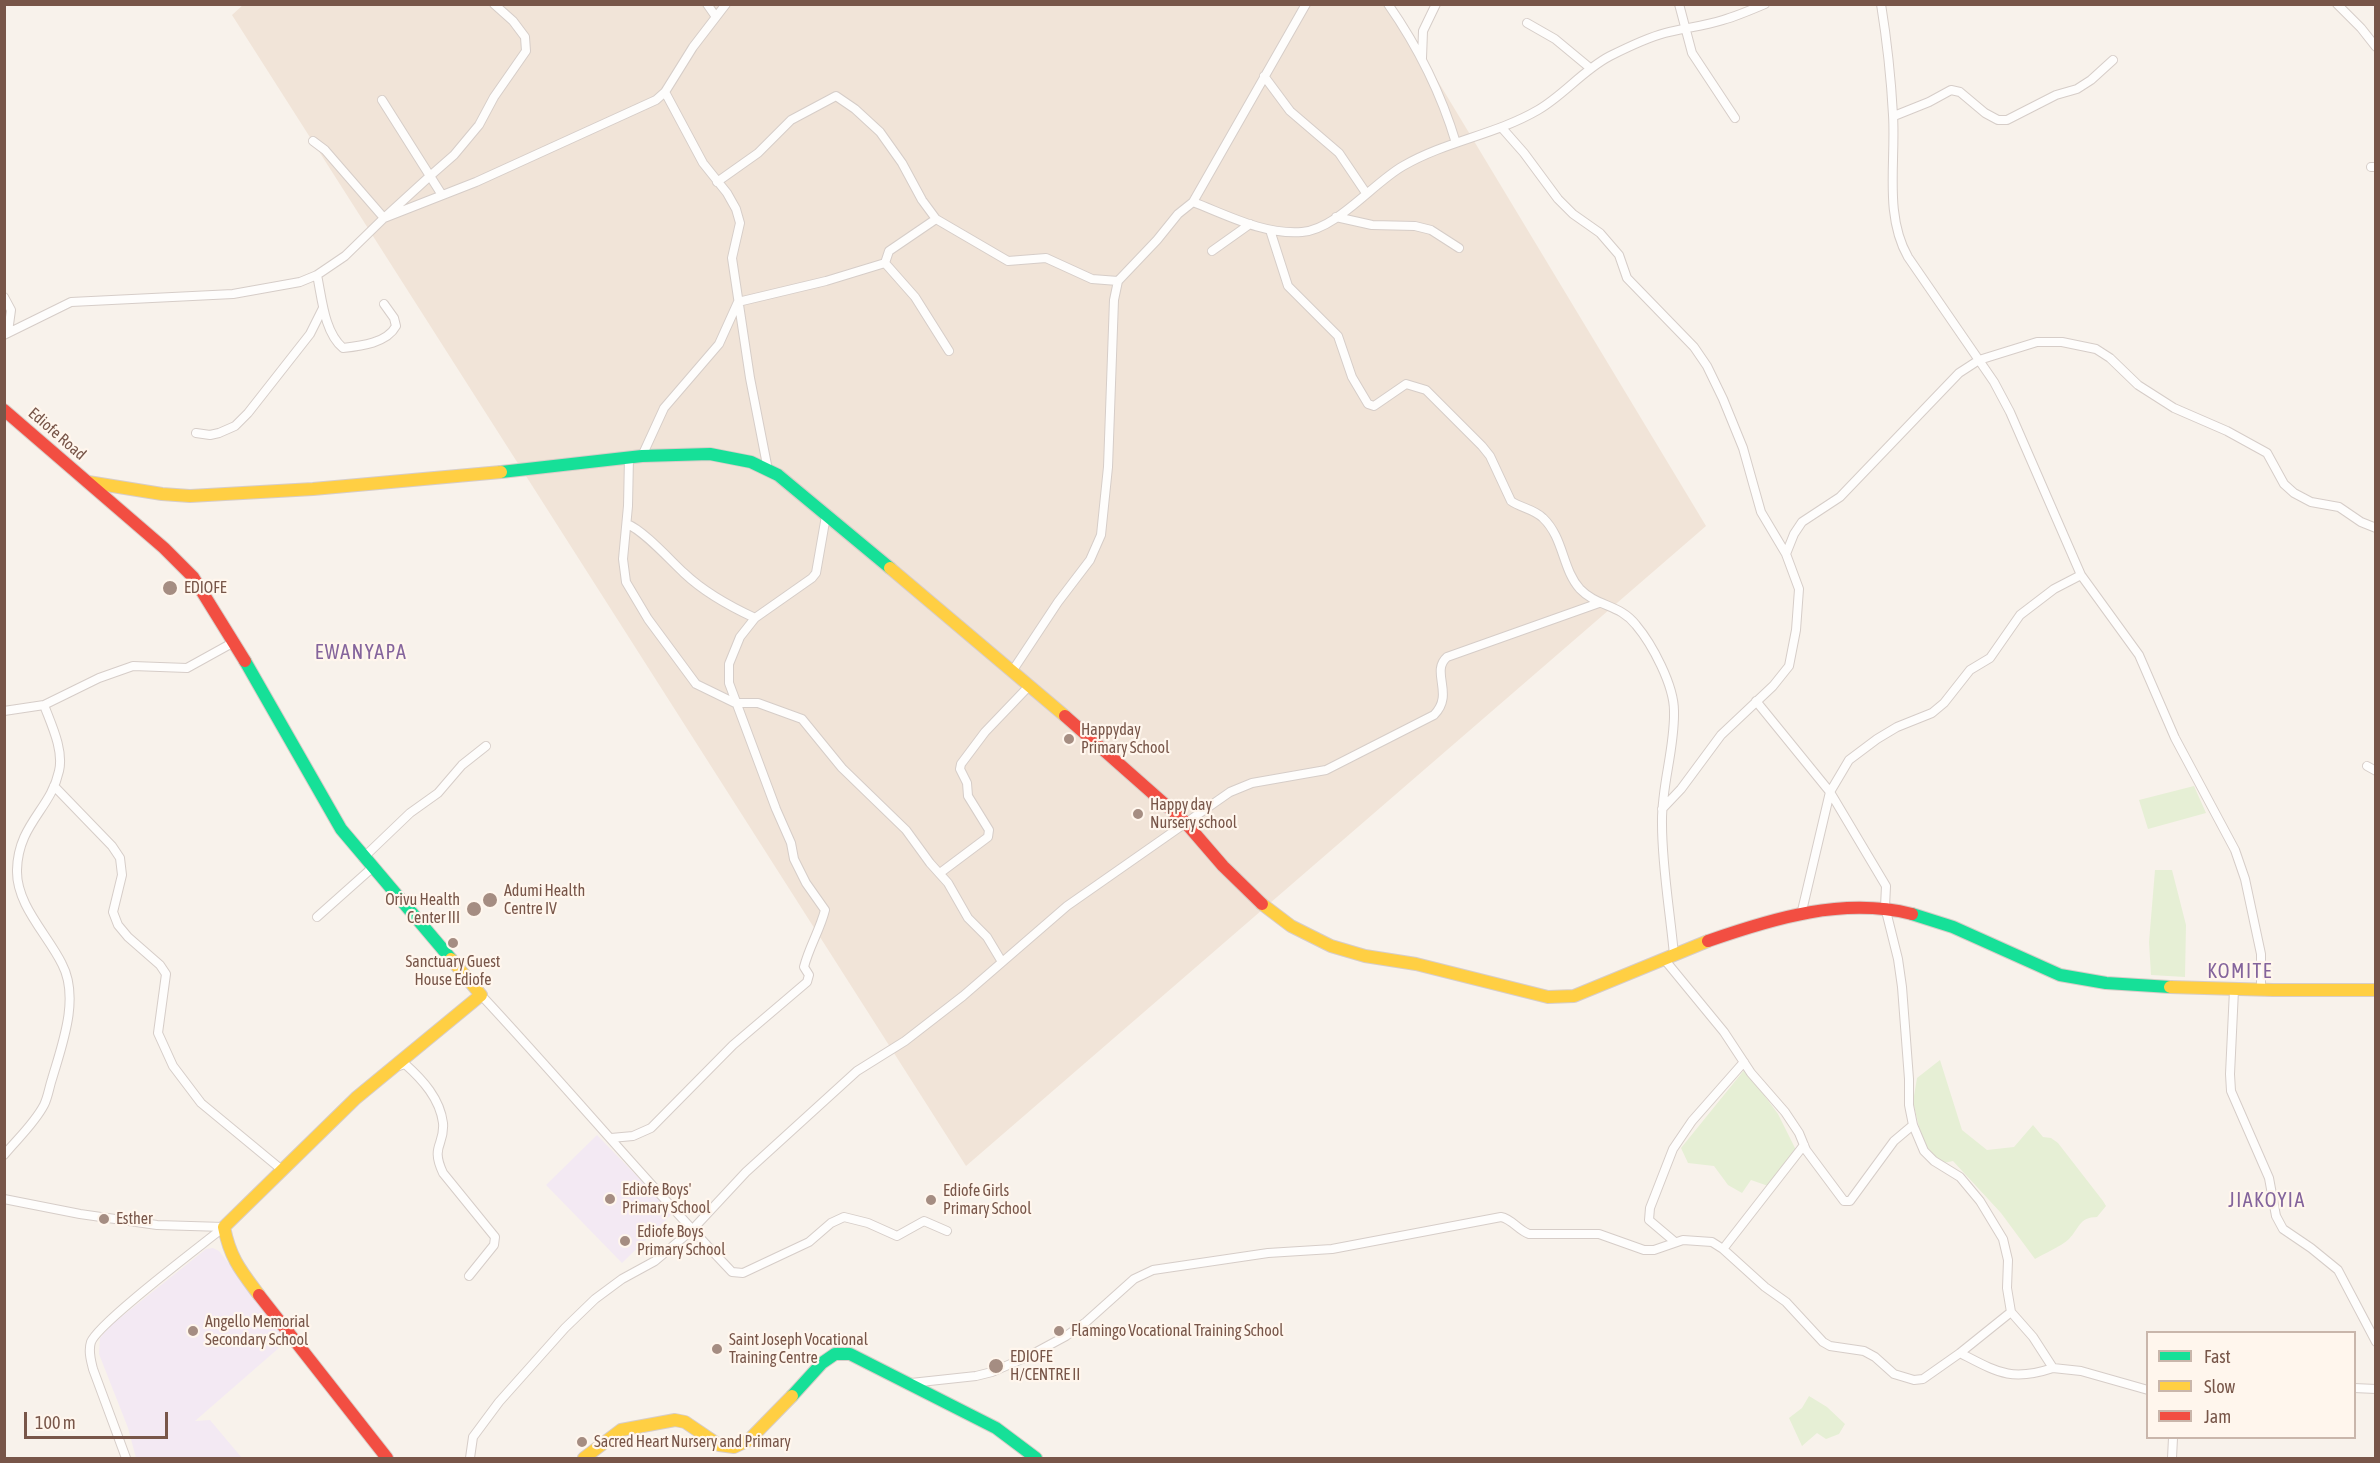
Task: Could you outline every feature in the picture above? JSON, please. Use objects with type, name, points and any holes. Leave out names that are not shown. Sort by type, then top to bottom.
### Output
[{"type":"street","points":[[6,333],[71,302],[233,294],[282,287],[317,275],[345,256],[454,155],[479,126],[494,97],[526,51],[525,37],[513,21],[494,4]]},
{"type":"street","points":[[707,4],[716,17]]},
{"type":"street","points":[[384,218],[476,182],[648,105],[665,92],[693,47],[726,4]]},
{"type":"street","points":[[1013,670],[1058,602],[1090,560],[1101,535],[1108,467],[1114,300],[1118,281],[1183,209],[1193,202],[1306,4]]},
{"type":"street","points":[[1388,4],[1422,59],[1447,114],[1456,143]]},
{"type":"street","points":[[1422,59],[1423,31],[1436,4]]},
{"type":"street","points":[[1679,4],[1696,59],[1736,118]]},
{"type":"street","points":[[1193,202],[1270,230],[1302,232],[1313,229],[1336,217],[1401,167],[1456,143],[1502,128],[1548,104],[1590,68],[1634,44],[1685,28],[1722,20],[1765,4]]},
{"type":"street","points":[[1881,4],[1894,116],[1894,215],[1898,236],[1908,257],[1979,360],[2010,412],[2081,575],[2139,655],[2175,738],[2235,850],[2245,879],[2261,954],[2261,990]]},
{"type":"street","points":[[2337,4],[2376,47]]},
{"type":"street","points":[[1527,23],[1555,39],[1590,68]]},
{"type":"street","points":[[1894,116],[1951,90],[1960,92],[1985,113],[1998,120],[2007,120],[2056,95],[2077,89],[2114,60]]},
{"type":"street","points":[[1264,76],[1290,111],[1339,153],[1366,193]]},
{"type":"street","points":[[665,92],[703,163],[727,193],[736,209],[740,223],[732,258],[758,427],[768,470]]},
{"type":"street","points":[[717,182],[758,153],[791,120],[836,96],[855,109],[880,132],[936,219],[1008,261],[1046,258],[1092,279],[1118,281]]},
{"type":"street","points":[[382,100],[442,195]]},
{"type":"street","points":[[1502,128],[1558,199],[1573,214],[1600,232],[1623,264],[1627,278],[1694,347],[1707,366],[1743,448],[1761,512],[1786,554],[1799,589],[1792,657],[1781,676],[1721,735],[1681,789],[1662,809]]},
{"type":"street","points":[[313,141],[325,150],[384,218]]},
{"type":"street","points":[[1336,217],[1372,225],[1415,226],[1431,230],[1459,248]]},
{"type":"street","points":[[885,263],[889,251],[936,219]]},
{"type":"street","points":[[1212,251],[1250,224]]},
{"type":"street","points":[[1270,230],[1288,286],[1338,336],[1352,376],[1368,404],[1374,406],[1406,384],[1426,390],[1491,456],[1511,501],[1534,512],[1547,522],[1561,545],[1572,578],[1581,591],[1599,603],[1611,605],[1626,613],[1652,647],[1669,689],[1674,710],[1662,809],[1669,957],[1744,1062],[1785,1112],[1804,1145],[1844,1202],[1848,1202],[1894,1141],[1912,1125]]},
{"type":"street","points":[[738,302],[826,281],[885,263]]},
{"type":"street","points":[[885,263],[915,297],[949,351]]},
{"type":"street","points":[[317,275],[324,308],[338,343],[343,348],[378,340],[392,333],[396,326],[394,318],[384,304]]},
{"type":"street","points":[[4,297],[12,310],[6,333]]},
{"type":"street","points":[[642,456],[664,408],[719,344],[738,302]]},
{"type":"street","points":[[196,433],[210,435],[235,426],[248,413],[310,334],[324,308]]},
{"type":"street","points":[[1786,554],[1802,522],[1840,497],[1948,382],[1979,360],[2037,342],[2062,342],[2096,349],[2110,358],[2138,385],[2174,408],[2227,431],[2267,453],[2284,484],[2294,493],[2311,502],[2339,507],[2361,522],[2376,528]]},
{"type":"street","name":"Ediofe Road","points":[[4,410],[164,548],[193,577],[234,642],[329,812],[363,858],[481,994]]},
{"type":"street","points":[[88,482],[162,494],[190,496],[313,489],[455,477],[642,456],[710,454],[741,459],[778,475],[930,599],[1185,822],[1223,866],[1260,902],[1291,926],[1331,946],[1548,997],[1574,996],[1732,932],[1844,907],[1885,907],[1919,915],[1971,934],[2065,976],[2116,983],[2234,990],[2376,990]]},
{"type":"street","points":[[629,457],[627,524],[623,559],[626,582],[648,619],[696,684],[714,695],[735,703],[758,703],[802,719],[842,768],[906,830],[948,883],[968,918],[987,937],[1002,962]]},
{"type":"street","points":[[611,1138],[633,1136],[651,1128],[733,1045],[807,982],[809,975],[804,967],[806,959],[821,926],[825,910],[806,884],[794,859],[791,843],[735,703],[729,683],[729,664],[740,637],[755,618],[813,578],[826,516]]},
{"type":"street","points":[[627,524],[638,529],[657,549],[702,587],[728,605],[755,618]]},
{"type":"street","points":[[1801,915],[1830,792],[1839,775],[1857,752],[1897,727],[1932,713],[1944,703],[1970,670],[1990,658],[2020,615],[2054,589],[2081,575]]},
{"type":"street","points":[[470,1458],[473,1437],[499,1402],[565,1328],[595,1299],[622,1279],[655,1261],[692,1230],[746,1172],[857,1071],[904,1041],[963,996],[1066,906],[1212,802],[1245,785],[1326,770],[1434,715],[1444,699],[1440,668],[1441,662],[1447,657],[1599,603]]},
{"type":"street","points":[[4,711],[44,705],[99,678],[133,666],[187,668],[234,642]]},
{"type":"street","points":[[940,873],[988,837],[989,830],[968,796],[967,783],[960,769],[961,764],[985,732],[1030,685]]},
{"type":"street","points":[[1756,701],[1830,792],[1886,885],[1885,907],[1898,959],[1902,987],[1912,1125],[1924,1151],[1934,1161],[1960,1178],[1980,1201],[2003,1239],[2008,1260],[2007,1288],[2011,1312],[2033,1337],[2053,1368]]},
{"type":"street","points":[[4,1155],[33,1124],[46,1102],[62,1048],[69,1000],[68,978],[63,964],[25,901],[17,880],[20,846],[54,786],[60,770],[59,752],[44,705]]},
{"type":"street","points":[[363,858],[410,813],[438,793],[462,765],[486,746]]},
{"type":"street","points":[[2367,766],[2376,771]]},
{"type":"street","points":[[54,786],[112,846],[120,858],[122,875],[113,912],[118,925],[128,937],[160,965],[166,974],[158,1033],[173,1066],[201,1103],[282,1170]]},
{"type":"street","points":[[317,917],[372,868]]},
{"type":"street","points":[[2234,990],[2231,1091],[2266,1170],[2276,1216],[2283,1229],[2338,1270],[2376,1342]]},
{"type":"street","points":[[126,1458],[93,1370],[90,1356],[91,1341],[144,1291],[224,1227],[356,1098],[481,994],[732,1272],[737,1274],[809,1242],[831,1223],[844,1217],[868,1223],[897,1236],[902,1235],[918,1222],[924,1221],[947,1231]]},
{"type":"street","points":[[1675,1242],[1648,1220],[1654,1197],[1673,1149],[1692,1121],[1744,1062]]},
{"type":"street","points":[[390,1069],[405,1064],[426,1085],[437,1102],[443,1125],[436,1154],[438,1162],[443,1173],[495,1237],[494,1245],[468,1276]]},
{"type":"street","points":[[1723,1249],[1804,1145]]},
{"type":"street","points":[[4,1199],[80,1215],[156,1225],[224,1227]]},
{"type":"street","points":[[910,1383],[976,1376],[1010,1364],[1066,1336],[1086,1323],[1134,1279],[1153,1270],[1174,1265],[1268,1253],[1332,1249],[1501,1217],[1507,1218],[1520,1231],[1529,1234],[1599,1234],[1644,1250],[1654,1250],[1683,1239],[1712,1242],[1795,1311],[1823,1342],[1830,1346],[1864,1351],[1875,1357],[1894,1374],[1914,1380],[1923,1379],[2011,1312]]},
{"type":"street","points":[[224,1227],[228,1249],[237,1267],[387,1458]]},
{"type":"street","points":[[1960,1353],[2014,1376],[2026,1376],[2053,1368],[2081,1371],[2146,1389]]},
{"type":"street","points":[[584,1458],[621,1430],[675,1420],[685,1422],[719,1445],[734,1447],[749,1440],[822,1363],[835,1354],[850,1354],[910,1383],[996,1428],[1036,1458]]},
{"type":"street","points":[[2356,1388],[2376,1389]]},
{"type":"street","points":[[2172,1458],[2173,1439]]},
{"type":"shaded area","points":[[244,4],[1392,5],[1706,526],[966,1166],[232,15]]},
{"type":"shaded area","name":"Ediofe Boys' Primary School","points":[[597,1135],[673,1213],[622,1263],[546,1185]]},
{"type":"shaded area","name":"Angello Memorial Secondary School","points":[[213,1248],[219,1251],[288,1340],[195,1421],[210,1420],[242,1458],[136,1458],[128,1428],[99,1354],[100,1338],[111,1325],[206,1249]]},
{"type":"green space","points":[[2194,786],[2206,813],[2148,829],[2139,800]]},
{"type":"green space","points":[[2155,870],[2172,870],[2186,925],[2185,977],[2151,975],[2149,942]]},
{"type":"green space","points":[[1940,1060],[1962,1130],[1987,1150],[2014,1147],[2033,1125],[2043,1137],[2051,1138],[2058,1143],[2103,1201],[2106,1206],[2097,1217],[2083,1221],[2065,1242],[2035,1259],[2001,1213],[1953,1161],[1939,1164],[1924,1148],[1913,1102],[1917,1078]]},
{"type":"green space","points":[[1745,1069],[1778,1114],[1796,1150],[1771,1187],[1751,1180],[1742,1193],[1728,1185],[1714,1166],[1688,1163],[1681,1148]]},
{"type":"green space","points":[[1809,1396],[1827,1407],[1845,1424],[1839,1434],[1826,1439],[1817,1433],[1802,1446],[1789,1418],[1802,1408]]},
{"type":"traffic: fast","points":[[501,472],[642,456],[710,454],[751,462],[778,475],[890,568]]},
{"type":"traffic: fast","points":[[245,661],[341,829],[451,959]]},
{"type":"traffic: fast","points":[[1912,914],[1953,927],[2060,975],[2106,983],[2170,987]]},
{"type":"traffic: fast","points":[[792,1396],[822,1363],[835,1354],[850,1354],[996,1428],[1036,1458]]},
{"type":"traffic: slow","points":[[88,482],[162,494],[190,496],[313,489],[501,472]]},
{"type":"traffic: slow","points":[[890,568],[1065,716]]},
{"type":"traffic: slow","points":[[1262,904],[1291,926],[1331,946],[1365,956],[1416,964],[1548,997],[1574,996],[1708,941]]},
{"type":"traffic: slow","points":[[259,1295],[233,1256],[224,1227],[356,1098],[481,995],[451,959]]},
{"type":"traffic: slow","points":[[2170,987],[2376,990]]},
{"type":"traffic: slow","points":[[584,1458],[621,1430],[675,1420],[685,1422],[719,1445],[734,1447],[749,1440],[792,1396]]},
{"type":"traffic: jam","points":[[4,410],[164,548],[193,577],[245,661]]},
{"type":"traffic: jam","points":[[1065,716],[1185,822],[1223,866],[1262,904]]},
{"type":"traffic: jam","points":[[1708,941],[1809,912],[1860,908],[1886,909],[1912,914]]},
{"type":"traffic: jam","points":[[259,1295],[387,1458]]},
{"type":"place","name":"EDIOFE","points":[[170,588]]},
{"type":"place","name":"Happyday Primary School","points":[[1069,739]]},
{"type":"place","name":"Happy day Nursery school","points":[[1138,814]]},
{"type":"place","name":"Adumi Health Centre IV","points":[[490,900]]},
{"type":"place","name":"Orivu Health Center III","points":[[474,909]]},
{"type":"place","name":"Sanctuary Guest House Ediofe","points":[[453,943]]},
{"type":"place","name":"Ediofe Boys' Primary School","points":[[610,1199]]},
{"type":"place","name":"Ediofe Girls Primary School","points":[[931,1200]]},
{"type":"place","name":"Esther","points":[[104,1219]]},
{"type":"place","name":"Ediofe Boys Primary School","points":[[625,1241]]},
{"type":"place","name":"Angello Memorial Secondary School","points":[[193,1331]]},
{"type":"place","name":"Flamingo Vocational Training School","points":[[1059,1331]]},
{"type":"place","name":"Saint Joseph Vocational Training Centre","points":[[717,1349]]},
{"type":"place","name":"EDIOFE H/CENTRE II","points":[[996,1366]]},
{"type":"place","name":"Sacred Heart Nursery and Primary","points":[[582,1442]]},
{"type":"district","name":"EWANYAPA","points":[[361,653]]},
{"type":"district","name":"KOMITE","points":[[2240,972]]},
{"type":"district","name":"JIAKOYIA","points":[[2267,1201]]}]
